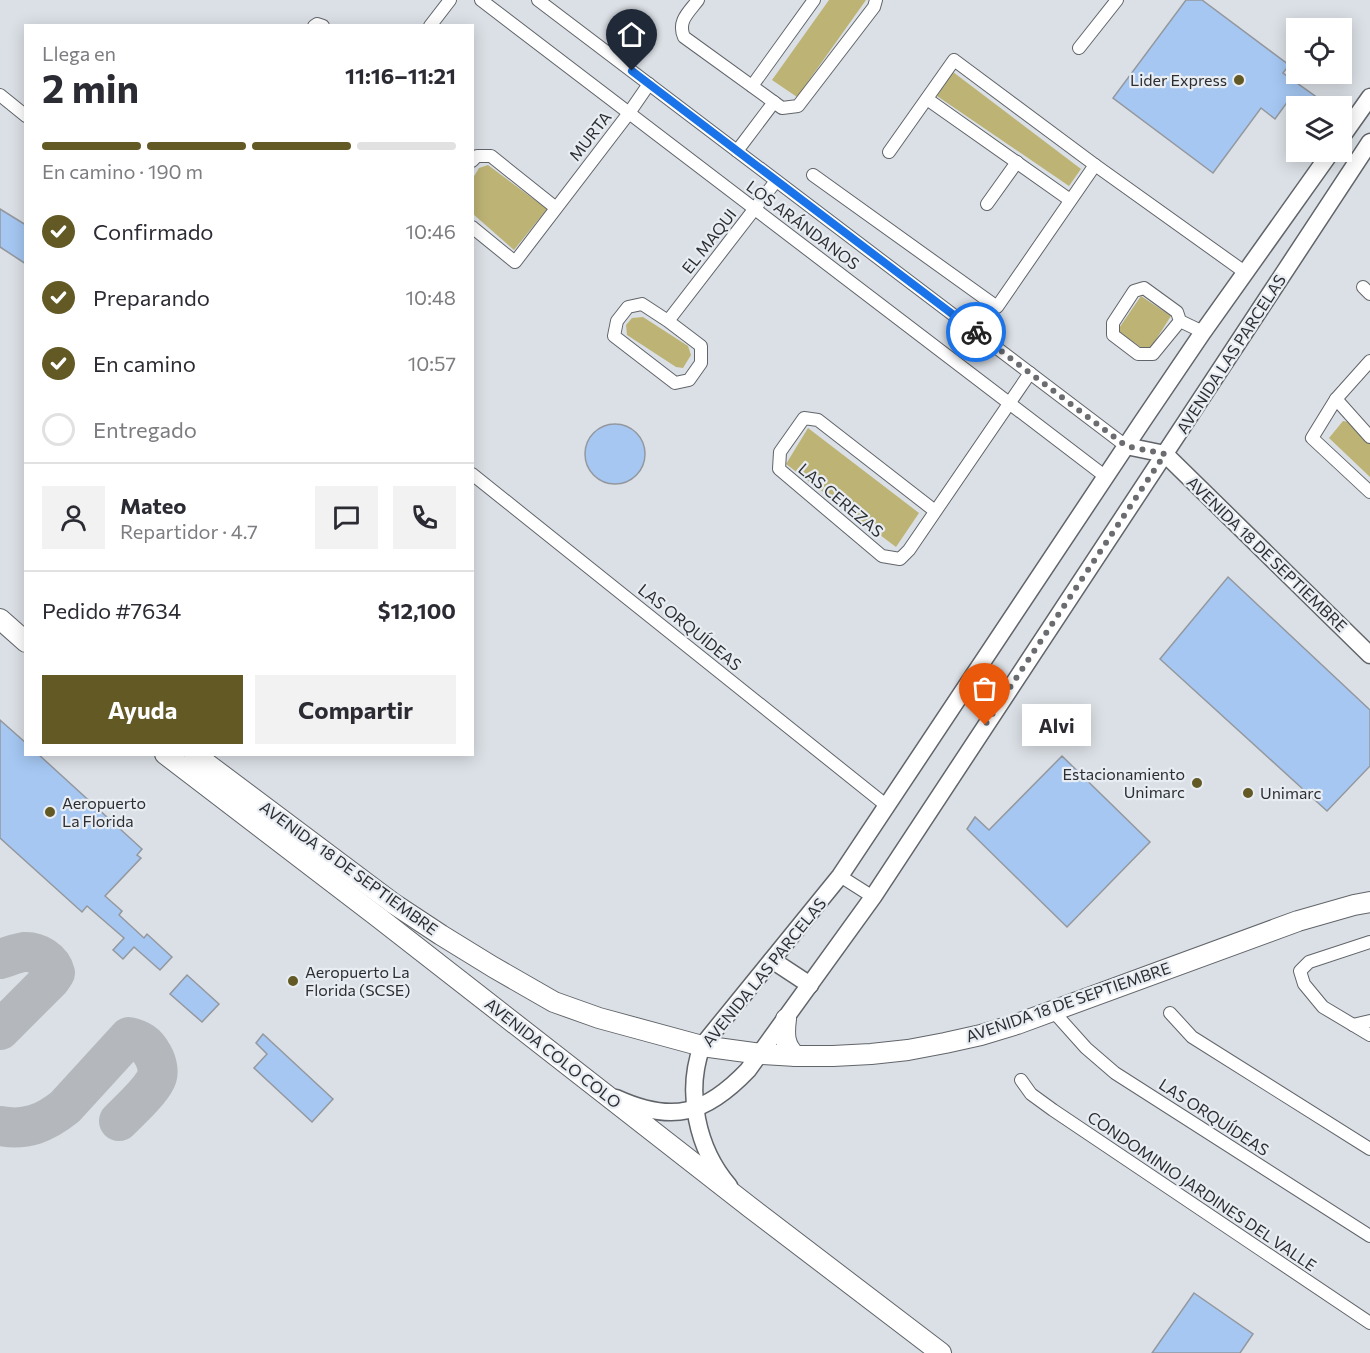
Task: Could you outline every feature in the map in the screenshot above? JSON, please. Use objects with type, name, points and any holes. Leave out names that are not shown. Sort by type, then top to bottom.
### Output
[{"type":"main road","points":[[1352,122],[1370,97]]},
{"type":"main road","name":"AVENIDA LAS PARCELAS","points":[[590,1082],[631,1105],[652,1111],[672,1113],[695,1108],[714,1100],[748,1070],[873,897],[1370,142]]},
{"type":"main road","name":"AVENIDA LAS PARCELAS","points":[[751,1208],[716,1169],[704,1144],[695,1108],[695,1073],[702,1046],[840,876],[1203,332],[1324,162]]},
{"type":"main road","points":[[1126,446],[1165,454]]},
{"type":"main road","name":"AVENIDA 18 DE SEPTIEMBRE","points":[[1165,454],[1370,655]]},
{"type":"main road","points":[[0,617],[24,631]]},
{"type":"main road","points":[[0,617],[24,640]]},
{"type":"main road","name":"AVENIDA COLO COLO","points":[[168,756],[941,1353]]},
{"type":"main road","name":"AVENIDA 18 DE SEPTIEMBRE","points":[[197,756],[394,904],[554,1002],[627,1027],[702,1046],[761,1054],[796,1056],[871,1054],[945,1044],[999,1029],[1298,921],[1354,904],[1370,902]]},
{"type":"main road","points":[[772,960],[810,985]]},
{"type":"main road","points":[[786,1019],[784,1035],[796,1056]]},
{"type":"street","points":[[432,24],[450,0]]},
{"type":"street","name":"LOS ARÁNDANOS","points":[[481,0],[1106,477]]},
{"type":"street","name":"LOS ARÁNDANOS","points":[[538,0],[1126,446]]},
{"type":"street","points":[[698,0],[683,20],[681,29],[684,37],[782,108],[798,106],[874,7],[876,0]]},
{"type":"street","points":[[752,86],[814,0]]},
{"type":"street","points":[[1078,48],[1110,2]]},
{"type":"street","points":[[889,153],[954,60],[1246,273]]},
{"type":"street","name":"MURTA","points":[[474,229],[515,262],[649,84]]},
{"type":"street","points":[[0,95],[24,114]]},
{"type":"street","points":[[927,99],[1070,200]]},
{"type":"street","points":[[737,151],[774,102]]},
{"type":"street","points":[[474,159],[477,156],[491,156],[556,208]]},
{"type":"street","points":[[987,204],[1017,162]]},
{"type":"street","points":[[813,175],[997,307],[1095,165]]},
{"type":"street","name":"EL MAQUI","points":[[668,321],[776,181]]},
{"type":"street","points":[[1144,288],[1178,312],[1180,321],[1154,354],[1137,354],[1113,335],[1113,323],[1134,291],[1144,288]]},
{"type":"street","points":[[642,304],[668,321],[701,346],[701,363],[688,380],[675,383],[614,336],[616,321],[628,307],[642,304]]},
{"type":"street","points":[[1180,321],[1203,332]]},
{"type":"street","points":[[1370,361],[1336,399],[1312,438],[1370,492]]},
{"type":"street","name":"LAS CEREZAS","points":[[935,511],[818,420],[804,418],[780,452],[779,469],[882,556],[900,559],[909,550],[1030,373]]},
{"type":"street","points":[[1336,399],[1370,437]]},
{"type":"street","name":"LAS ORQUÍDEAS","points":[[474,476],[887,806]]},
{"type":"street","points":[[840,876],[873,897]]},
{"type":"street","points":[[1370,942],[1309,962],[1300,971],[1304,984],[1323,1007],[1370,1035]]},
{"type":"street","name":"LAS ORQUÍDEAS","points":[[1052,1010],[1086,1048],[1115,1073],[1370,1236]]},
{"type":"street","points":[[1170,1013],[1192,1036],[1370,1149]]},
{"type":"street","points":[[1353,1025],[1370,1021]]},
{"type":"street","name":"CONDOMINIO JARDINES DEL VALLE","points":[[1021,1080],[1031,1094],[1053,1110],[1370,1323]]},
{"type":"shaded area","points":[[829,0],[866,0],[797,97],[772,80]]},
{"type":"shaded area","points":[[953,72],[1081,169],[1069,186],[937,96]]},
{"type":"shaded area","points":[[488,165],[547,209],[514,250],[474,215],[474,176],[479,168]]},
{"type":"shaded area","points":[[1141,296],[1171,316],[1148,352],[1117,331]]},
{"type":"shaded area","points":[[643,317],[688,346],[691,355],[683,368],[676,367],[627,335],[626,325],[632,318]]},
{"type":"shaded area","points":[[1343,421],[1354,423],[1370,441],[1370,477],[1329,438]]},
{"type":"shaded area","points":[[808,428],[919,513],[896,547],[786,464]]},
{"type":"building","points":[[1186,0],[1202,0],[1286,63],[1283,73],[1286,75],[1286,84],[1298,84],[1315,96],[1286,96],[1286,104],[1275,119],[1261,108],[1213,173],[1113,98]]},
{"type":"building","points":[[0,209],[24,224],[24,263],[0,247]]},
{"type":"building","points":[[609,424],[621,424],[632,429],[640,437],[645,454],[643,466],[632,479],[621,484],[609,484],[598,479],[590,471],[585,460],[585,448],[590,437],[598,429]]},
{"type":"building","points":[[1228,577],[1370,710],[1370,766],[1327,811],[1160,659]]},
{"type":"building","name":"Aeropuerto La Florida","points":[[0,720],[24,741],[24,756],[40,756],[142,849],[137,855],[141,858],[105,896],[122,911],[119,915],[144,938],[147,934],[172,957],[160,970],[134,947],[123,959],[113,950],[124,938],[87,906],[82,912],[0,838]]},
{"type":"building","points":[[1062,756],[1150,842],[1067,927],[967,829],[975,817],[989,830]]},
{"type":"building","points":[[187,975],[219,1004],[202,1022],[170,994]]},
{"type":"building","points":[[263,1034],[333,1099],[312,1122],[254,1068],[267,1054],[256,1043]]},
{"type":"building","points":[[1194,1293],[1253,1334],[1240,1353],[1152,1353]]},
{"type":"taxiway","points":[[0,959],[21,953],[34,953],[47,960],[55,973],[0,1030]]},
{"type":"taxiway","points":[[0,1126],[27,1126],[58,1113],[129,1037],[147,1046],[157,1065],[158,1072],[149,1090],[119,1121]]},
{"type":"way so far","points":[[976,332],[1126,446],[1165,454],[985,725]]},
{"type":"place","name":"Lider Express","points":[[1239,80]]},
{"type":"place","name":"Alvi","points":[[985,725]]},
{"type":"place","name":"Estacionamiento Unimarc","points":[[1197,783]]},
{"type":"place","name":"Unimarc","points":[[1248,793]]},
{"type":"place","name":"Aeropuerto La Florida","points":[[50,812]]},
{"type":"place","name":"Aeropuerto La Florida (SCSE)","points":[[293,981]]},
{"type":"route","points":[[632,71],[976,332]]}]
